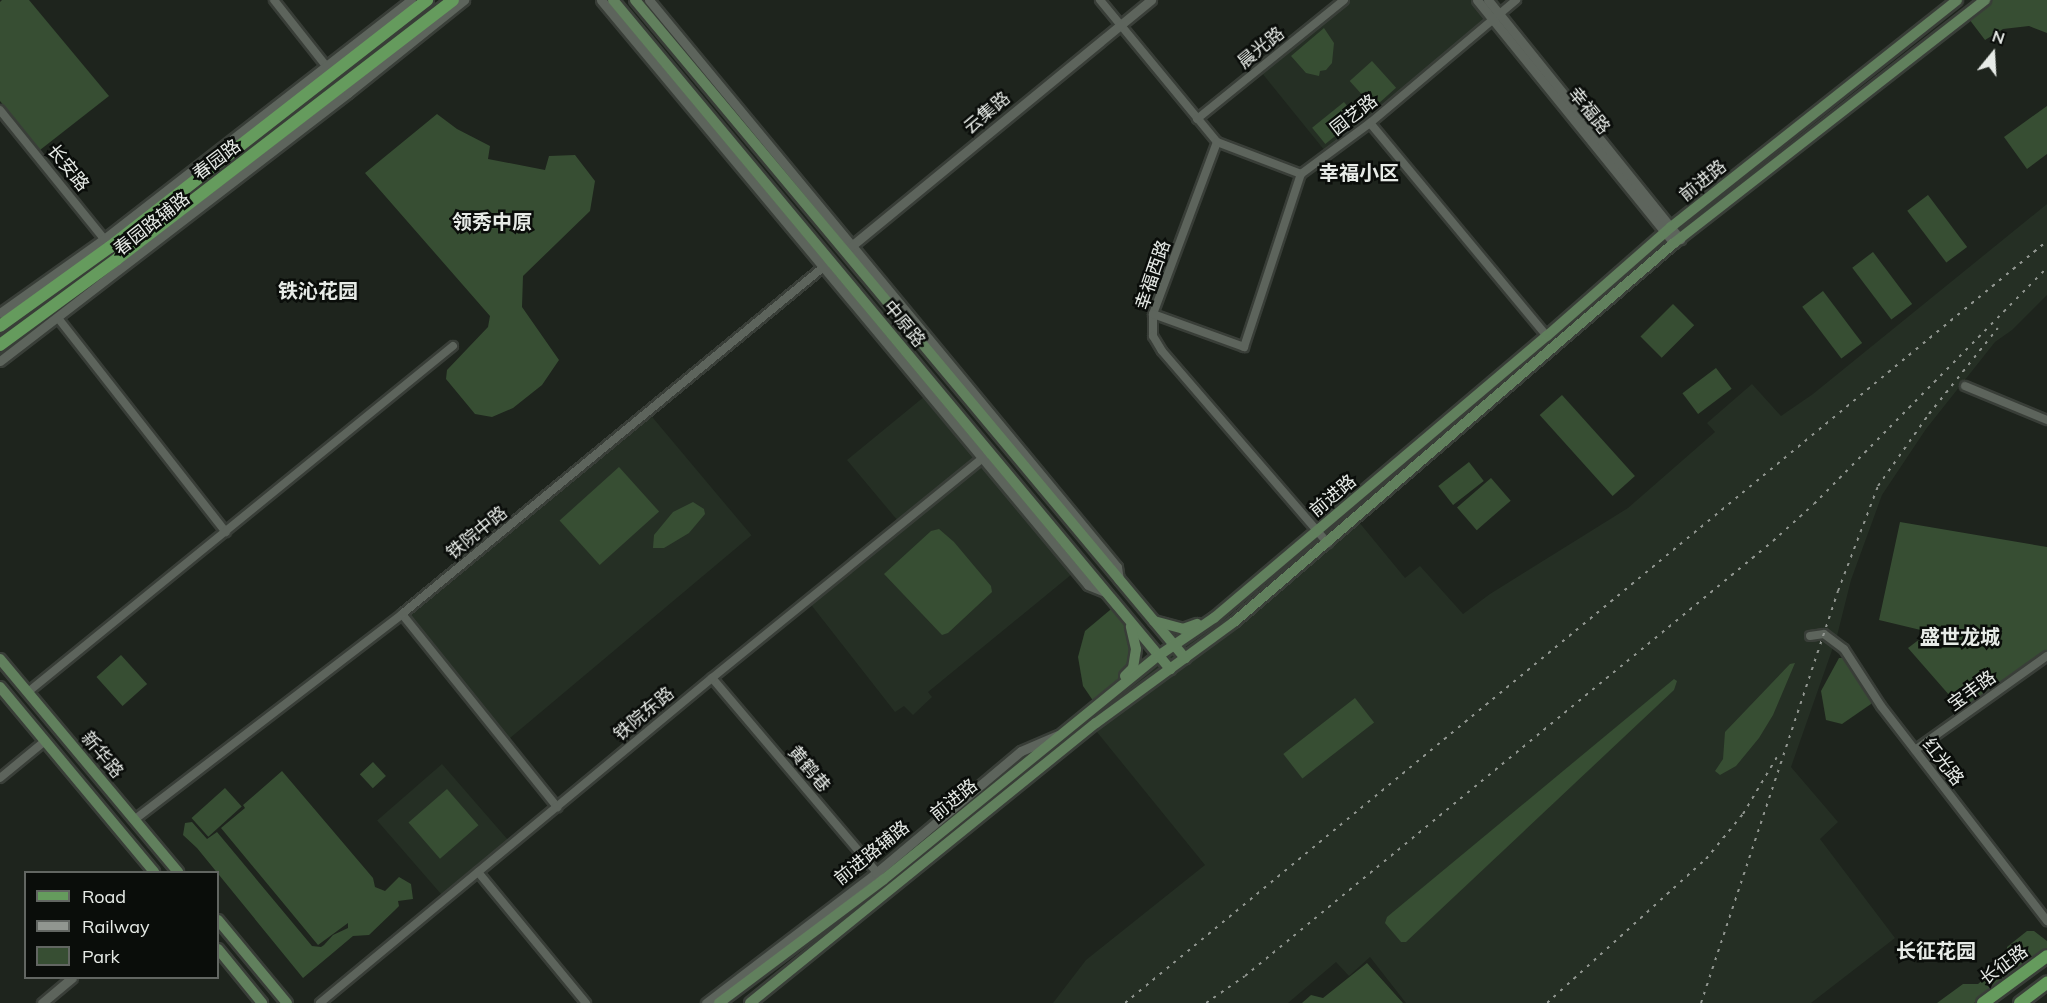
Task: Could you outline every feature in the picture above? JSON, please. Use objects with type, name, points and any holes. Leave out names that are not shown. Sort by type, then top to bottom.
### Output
[{"type":"main road","name":"春园路","points":[[0,326],[330,71],[427,0]]},
{"type":"main road","name":"春园路","points":[[0,345],[54,313],[453,0]]},
{"type":"main road","name":"中原路","points":[[613,0],[826,264],[1170,669]]},
{"type":"main road","name":"中原路","points":[[635,0],[849,248],[1185,658]]},
{"type":"main road","name":"前进路","points":[[718,1003],[1107,695],[1173,644],[1214,618],[1547,336],[1668,230],[1957,0]]},
{"type":"main road","name":"前进路","points":[[750,1003],[1096,723],[1234,622],[1677,241],[1985,0]]},
{"type":"main road","points":[[1154,621],[1183,629],[1214,618]]},
{"type":"main road","points":[[1107,695],[1133,668],[1136,649],[1131,623]]},
{"type":"main road","name":"新华路","points":[[0,659],[176,871]]},
{"type":"main road","name":"新华路","points":[[0,687],[152,871]]},
{"type":"main road","points":[[219,921],[287,1003]]},
{"type":"main road","points":[[219,950],[262,1003]]},
{"type":"main road","name":"长征路","points":[[1983,1003],[2047,956]]},
{"type":"main road","points":[[2020,1003],[2047,983]]},
{"type":"street","points":[[274,0],[330,71],[411,0]]},
{"type":"street","name":"春园路辅路","points":[[0,361],[54,313],[464,0]]},
{"type":"street","points":[[601,0],[826,264]]},
{"type":"street","points":[[649,0],[849,248]]},
{"type":"street","points":[[1100,0],[1216,142],[1301,174],[1244,347],[1153,314]]},
{"type":"street","name":"云集路","points":[[849,248],[1151,0]]},
{"type":"street","name":"晨光路","points":[[1197,119],[1344,0]]},
{"type":"street","name":"幸福路","points":[[1477,0],[1497,17]]},
{"type":"street","name":"幸福路","points":[[1488,0],[1497,17],[1677,241]]},
{"type":"street","name":"园艺路","points":[[1301,174],[1370,123],[1516,0]]},
{"type":"street","name":"长安路","points":[[0,110],[107,243]]},
{"type":"street","points":[[1370,123],[1547,336]]},
{"type":"street","name":"幸福西路","points":[[1216,142],[1153,314],[1153,336],[1162,351],[1328,543]]},
{"type":"street","name":"春园路辅路","points":[[0,313],[107,243]]},
{"type":"street","name":"铁院中路","points":[[134,820],[402,614],[826,264]]},
{"type":"street","points":[[54,313],[226,532]]},
{"type":"street","points":[[28,692],[453,346]]},
{"type":"street","points":[[1965,386],[2047,420]]},
{"type":"street","name":"铁院东路","points":[[320,1003],[712,678],[986,455]]},
{"type":"street","points":[[402,614],[556,807]]},
{"type":"street","name":"红光路","points":[[1810,636],[1824,634],[1844,649],[1881,706],[2047,921]]},
{"type":"street","name":"宝丰路","points":[[1915,750],[2047,656]]},
{"type":"street","name":"黄鹤巷","points":[[712,678],[880,876]]},
{"type":"street","points":[[0,778],[45,741]]},
{"type":"street","points":[[478,872],[586,1003]]},
{"type":"street","name":"前进路辅路","points":[[706,1003],[880,876]]},
{"type":"street","points":[[42,1003],[71,979]]},
{"type":"shaded area","points":[[1350,0],[1471,0],[1487,20],[1325,151],[1262,73]]},
{"type":"shaded area","points":[[2047,204],[2047,295],[2012,330],[1995,342],[1926,429],[1882,495],[1851,580],[1837,636],[1791,767],[1838,822],[1820,839],[1895,938],[1811,1003],[1406,1003],[1370,957],[1349,976],[1336,962],[1288,1003],[1053,1003],[1086,960],[1205,865],[1088,721],[1349,510],[1405,578],[1420,566],[1463,614],[1490,594],[1628,508],[1715,432],[1707,423],[1752,384],[1781,416],[1813,394]]},
{"type":"shaded area","points":[[925,396],[1072,574],[928,692],[932,697],[913,715],[904,706],[895,712],[805,597],[898,521],[847,460]]},
{"type":"shaded area","points":[[648,412],[751,535],[508,740],[404,616]]},
{"type":"shaded area","points":[[442,764],[510,842],[445,899],[377,820]]},
{"type":"green space","points":[[2,0],[29,0],[109,96],[40,150],[0,101],[0,2]]},
{"type":"green space","points":[[1985,0],[2047,0],[2047,33],[2029,26],[2003,29],[1985,40],[1966,15]]},
{"type":"green space","points":[[1324,28],[1334,43],[1332,63],[1326,70],[1320,71],[1319,76],[1306,73],[1291,56]]},
{"type":"green space","points":[[1372,61],[1396,88],[1374,108],[1350,81]]},
{"type":"green space","points":[[1344,102],[1357,118],[1325,144],[1312,128]]},
{"type":"green space","points":[[2047,106],[2047,154],[2027,169],[2004,137]]},
{"type":"green space","points":[[437,114],[457,129],[490,146],[488,159],[545,170],[549,156],[575,155],[595,181],[590,211],[523,276],[522,307],[559,360],[542,385],[513,408],[492,417],[475,414],[446,379],[447,370],[488,327],[490,316],[365,173]]},
{"type":"green space","points":[[1928,195],[1967,247],[1946,263],[1907,211]]},
{"type":"green space","points":[[1873,252],[1912,304],[1891,320],[1852,268]]},
{"type":"green space","points":[[1823,291],[1862,343],[1841,359],[1802,307]]},
{"type":"green space","points":[[1673,304],[1694,325],[1662,358],[1640,337]]},
{"type":"green space","points":[[1716,368],[1732,389],[1698,414],[1682,393]]},
{"type":"green space","points":[[1562,395],[1635,476],[1613,496],[1540,415]]},
{"type":"green space","points":[[1469,462],[1484,481],[1453,505],[1438,486]]},
{"type":"green space","points":[[619,467],[659,512],[600,565],[560,521]]},
{"type":"green space","points":[[1491,478],[1511,501],[1477,530],[1457,508]]},
{"type":"green space","points":[[693,502],[704,509],[705,514],[689,533],[664,548],[653,548],[654,535],[673,512]]},
{"type":"green space","points":[[1900,522],[2047,547],[2047,656],[1969,712],[1961,701],[1950,696],[1908,648],[1929,632],[1879,620]]},
{"type":"green space","points":[[939,529],[954,542],[991,586],[992,592],[948,633],[942,635],[884,574],[931,531]]},
{"type":"green space","points":[[1116,605],[1131,623],[1133,668],[1096,705],[1083,686],[1078,657],[1085,631]]},
{"type":"green space","points":[[121,655],[147,684],[123,706],[96,677]]},
{"type":"green space","points":[[1839,658],[1845,658],[1873,698],[1871,704],[1842,724],[1826,720],[1821,691]]},
{"type":"green space","points":[[1795,663],[1773,715],[1759,738],[1736,766],[1720,775],[1715,771],[1723,759],[1725,732],[1790,664]]},
{"type":"green space","points":[[1674,679],[1677,681],[1674,690],[1406,942],[1401,942],[1385,923],[1387,917]]},
{"type":"green space","points":[[1355,698],[1374,722],[1302,778],[1283,754]]},
{"type":"green space","points":[[373,762],[386,776],[373,788],[360,774]]},
{"type":"green space","points":[[282,771],[373,878],[375,887],[385,891],[399,877],[411,884],[413,899],[398,901],[399,906],[369,935],[353,936],[303,978],[219,875],[219,871],[216,871],[183,835],[185,823],[192,822],[207,839],[217,832],[312,946],[321,947],[333,935],[348,928],[348,923],[318,945],[221,828],[245,808],[243,805]]},
{"type":"green space","points":[[225,788],[242,807],[208,837],[192,818]]},
{"type":"green space","points":[[447,789],[478,825],[440,859],[409,822]]},
{"type":"green space","points":[[2027,931],[2034,931],[2047,941],[2047,950],[1974,1003],[1937,1003],[1963,984],[1978,984],[2006,960],[2007,947]]},
{"type":"green space","points":[[1367,963],[1403,1003],[1302,1003],[1311,995],[1323,998]]},
{"type":"railway","points":[[1125,1003],[2047,241]]},
{"type":"railway","points":[[1206,1003],[1245,976],[1773,541],[1814,504],[2047,268]]},
{"type":"railway","points":[[1701,1003],[1838,591],[1878,486],[1929,414],[1998,328]]},
{"type":"railway","points":[[1547,1003],[1706,859],[1743,814],[1777,757]]},
{"type":"district","name":"幸福小区","points":[[1359,172]]},
{"type":"district","name":"领秀中原","points":[[492,221]]},
{"type":"district","name":"铁沁花园","points":[[318,290]]},
{"type":"district","name":"盛世龙城","points":[[1960,636]]},
{"type":"district","name":"长征花园","points":[[1936,950]]}]
